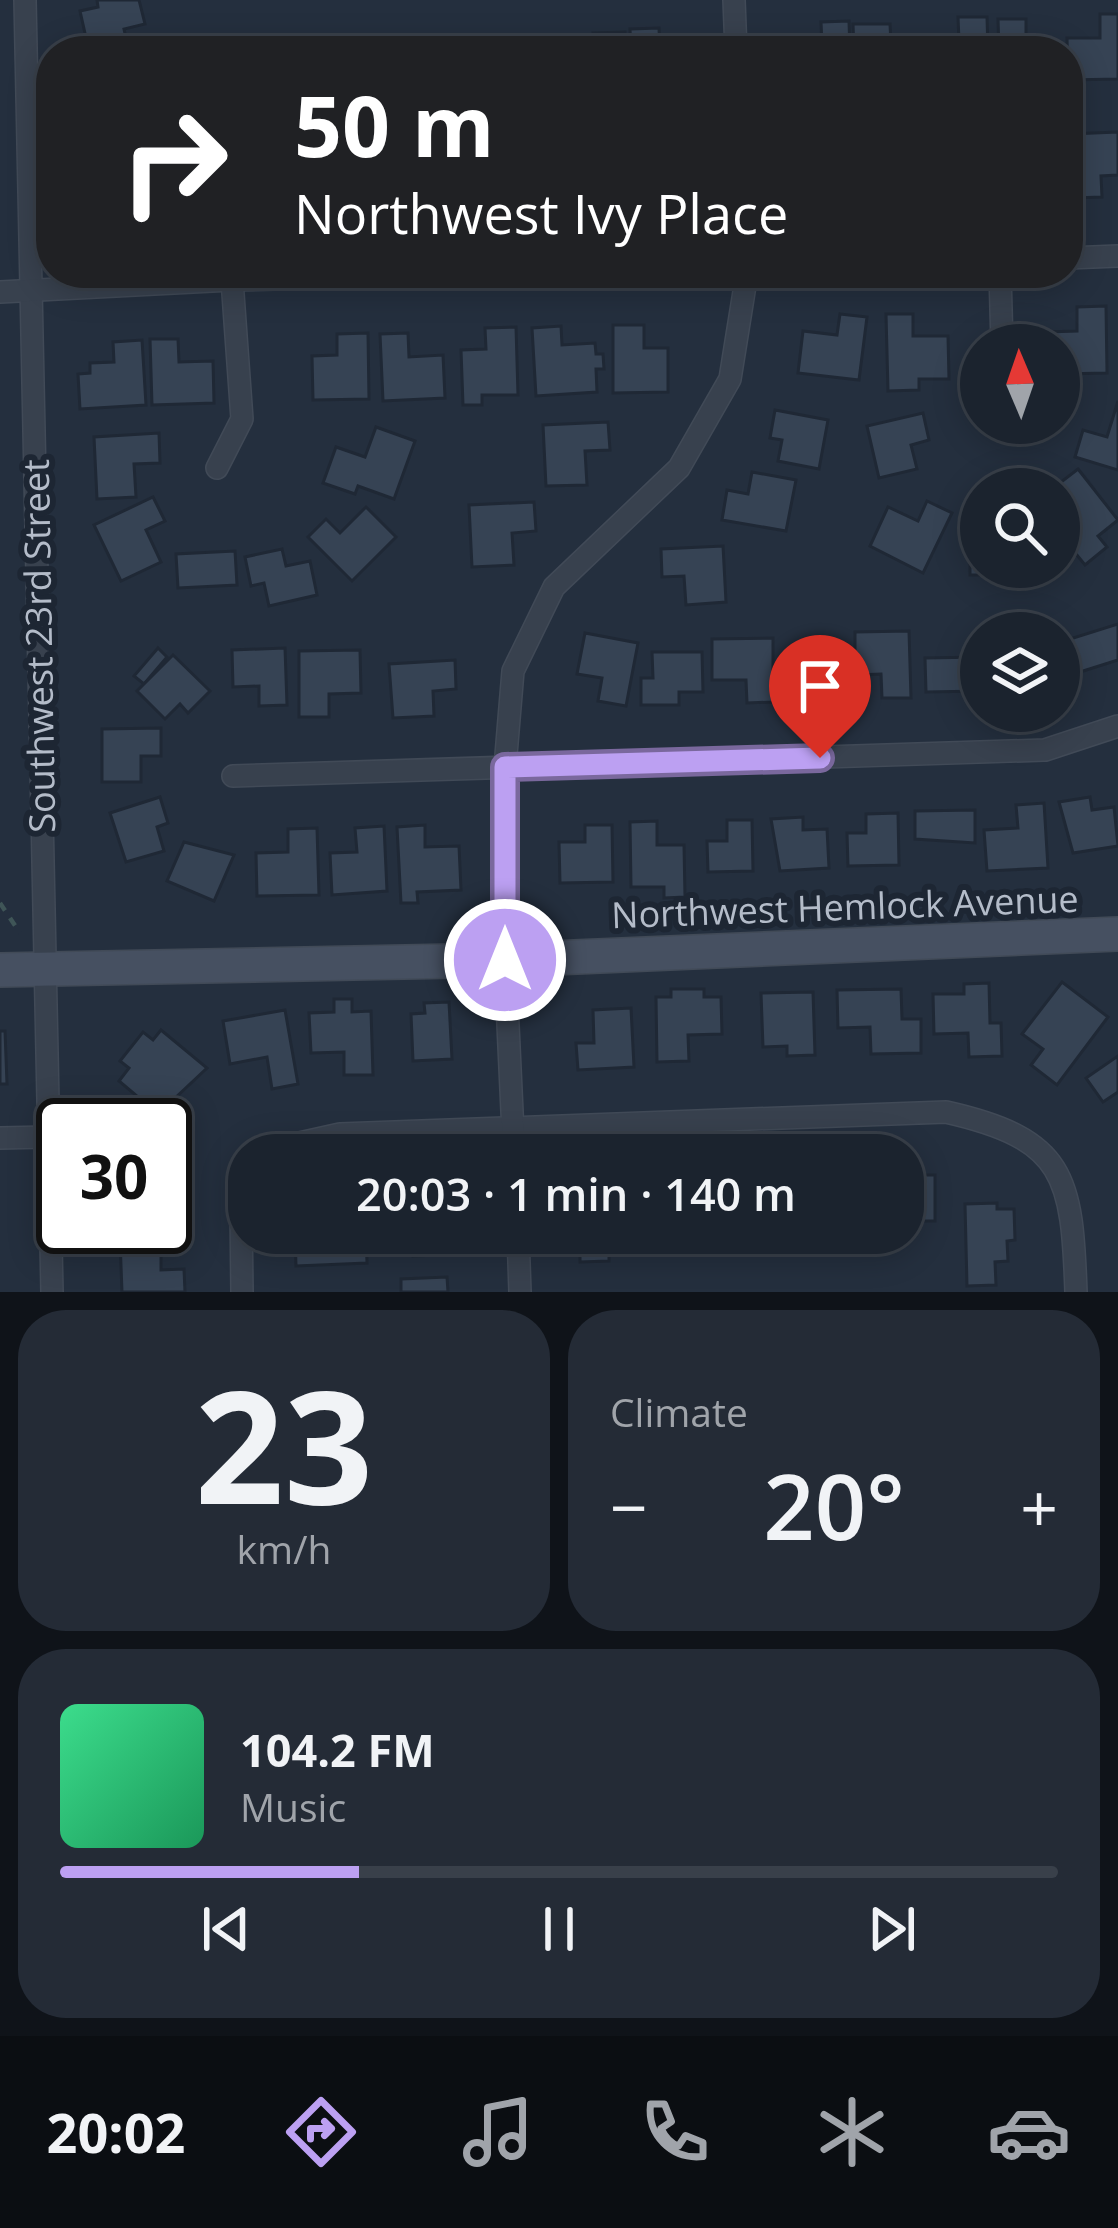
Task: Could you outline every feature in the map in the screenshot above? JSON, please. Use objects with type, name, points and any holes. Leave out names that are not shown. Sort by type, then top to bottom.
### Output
[{"type":"street","name":"Southwest 23rd Street","points":[[25,0],[47,1098]]},
{"type":"street","points":[[734,0],[735,36]]},
{"type":"street","points":[[1083,257],[1118,256]]},
{"type":"street","points":[[0,292],[73,288]]},
{"type":"street","points":[[217,468],[242,419],[233,288]]},
{"type":"street","points":[[513,1134],[505,960],[505,767],[513,671],[554,586],[679,468],[730,379],[745,288]]},
{"type":"street","points":[[1000,288],[1001,324]]},
{"type":"street","points":[[233,776],[1045,750],[1118,726]]},
{"type":"street","name":"Northwest Hemlock Avenue","points":[[0,970],[505,960],[1118,934]]},
{"type":"street","points":[[340,1134],[946,1112],[994,1123],[1035,1142],[1064,1183],[1073,1231],[1076,1292]]},
{"type":"street","points":[[0,1138],[36,1137]]},
{"type":"street","name":"Southwest 23rd Street","points":[[51,1254],[52,1292]]},
{"type":"street","points":[[242,1254],[242,1292]]},
{"type":"street","points":[[519,1254],[520,1292]]},
{"type":"building","points":[[97,0],[139,0],[145,24],[124,29],[126,36],[86,36],[80,11],[98,7]]},
{"type":"building","points":[[1100,14],[1118,14],[1118,79],[1083,80],[1083,38],[1100,38]]},
{"type":"building","points":[[958,17],[987,17],[988,36],[959,36]]},
{"type":"building","points":[[998,19],[1026,19],[1026,36],[999,36]]},
{"type":"building","points":[[849,21],[850,36],[822,36],[821,22]]},
{"type":"building","points":[[853,24],[890,24],[891,36],[853,36]]},
{"type":"building","points":[[659,28],[659,36],[630,36],[630,29]]},
{"type":"building","points":[[625,32],[625,36],[593,36]]},
{"type":"building","points":[[1118,132],[1118,175],[1101,176],[1102,197],[1083,198],[1083,133]]},
{"type":"building","points":[[1106,306],[1107,373],[1080,374],[1077,307]]},
{"type":"building","points":[[840,314],[867,317],[859,380],[798,373],[803,331],[837,335]]},
{"type":"building","points":[[886,314],[913,314],[913,336],[948,336],[949,379],[919,379],[919,390],[888,391]]},
{"type":"building","points":[[613,325],[644,325],[644,348],[668,348],[668,392],[613,393]]},
{"type":"building","points":[[561,326],[562,345],[595,343],[596,354],[603,354],[604,369],[596,369],[597,392],[536,396],[532,328]]},
{"type":"building","points":[[516,327],[518,395],[482,395],[482,405],[463,405],[461,350],[486,349],[485,328]]},
{"type":"building","points":[[368,333],[369,399],[313,400],[312,356],[337,355],[337,334]]},
{"type":"building","points":[[408,333],[409,357],[443,355],[445,398],[383,401],[380,334]]},
{"type":"building","points":[[150,339],[178,339],[179,362],[213,361],[214,403],[152,405]]},
{"type":"building","points":[[142,340],[146,405],[80,409],[78,374],[90,373],[90,363],[114,362],[113,342]]},
{"type":"building","points":[[1118,401],[1118,470],[1075,457],[1083,430],[1107,437]]},
{"type":"building","points":[[775,410],[828,420],[819,469],[778,461],[782,440],[770,438]]},
{"type":"building","points":[[923,413],[929,440],[911,445],[917,469],[879,478],[867,426]]},
{"type":"building","points":[[608,422],[610,450],[585,451],[587,485],[546,486],[543,425]]},
{"type":"building","points":[[376,427],[415,441],[394,499],[358,486],[355,494],[323,483],[336,447],[365,457]]},
{"type":"building","points":[[159,433],[160,463],[134,464],[136,497],[97,499],[94,437]]},
{"type":"building","points":[[752,472],[796,480],[786,531],[722,520],[727,490],[748,494]]},
{"type":"building","points":[[1080,472],[1118,520],[1098,536],[1107,547],[1085,565],[1080,559]]},
{"type":"building","points":[[153,497],[165,521],[146,530],[161,562],[121,581],[94,525]]},
{"type":"building","points":[[927,501],[952,513],[923,573],[870,546],[888,507],[918,521]]},
{"type":"building","points":[[534,502],[536,531],[512,533],[514,565],[472,567],[469,505]]},
{"type":"building","points":[[366,507],[396,537],[352,581],[308,537],[326,519],[340,533]]},
{"type":"building","points":[[723,546],[726,602],[686,605],[684,576],[662,577],[661,549]]},
{"type":"building","points":[[282,549],[286,566],[310,561],[317,595],[269,606],[264,583],[251,586],[245,557]]},
{"type":"building","points":[[235,551],[237,585],[178,588],[176,554]]},
{"type":"building","points":[[1118,624],[1118,660],[1080,672],[1080,636]]},
{"type":"building","points":[[909,631],[911,698],[882,698],[881,674],[855,675],[855,632]]},
{"type":"building","points":[[585,633],[638,643],[626,706],[598,701],[602,678],[577,674]]},
{"type":"building","points":[[773,638],[773,702],[747,703],[746,680],[712,680],[712,639]]},
{"type":"building","points":[[158,648],[167,657],[144,684],[134,676]]},
{"type":"building","points":[[285,648],[287,705],[259,706],[259,686],[233,687],[232,650]]},
{"type":"building","points":[[360,650],[361,693],[329,694],[329,717],[299,717],[299,651]]},
{"type":"building","points":[[652,652],[702,652],[703,692],[679,692],[679,705],[641,705],[641,678],[653,678]]},
{"type":"building","points":[[173,655],[210,691],[188,713],[180,704],[165,719],[137,691]]},
{"type":"building","points":[[960,657],[960,691],[926,692],[925,658]]},
{"type":"building","points":[[455,660],[456,689],[433,691],[434,716],[393,718],[389,664]]},
{"type":"building","points":[[841,665],[842,699],[785,700],[784,667]]},
{"type":"building","points":[[161,728],[161,756],[141,756],[141,782],[102,782],[102,729]]},
{"type":"building","points":[[160,797],[168,823],[157,827],[164,851],[126,862],[110,813]]},
{"type":"building","points":[[1090,797],[1092,810],[1114,807],[1118,846],[1073,853],[1059,802]]},
{"type":"building","points":[[1044,803],[1048,868],[987,871],[984,830],[1018,828],[1016,805]]},
{"type":"building","points":[[975,810],[975,843],[915,839],[915,811]]},
{"type":"building","points":[[898,813],[899,865],[848,866],[847,833],[866,833],[866,814]]},
{"type":"building","points":[[803,817],[803,830],[827,829],[829,868],[780,871],[771,819]]},
{"type":"building","points":[[727,820],[752,820],[753,871],[708,872],[707,841],[727,841]]},
{"type":"building","points":[[657,821],[657,845],[684,845],[685,897],[664,898],[664,887],[631,887],[630,822]]},
{"type":"building","points":[[425,825],[425,847],[459,846],[461,890],[417,892],[418,903],[401,903],[397,827]]},
{"type":"building","points":[[585,825],[612,825],[613,882],[560,883],[559,842],[585,842]]},
{"type":"building","points":[[384,826],[387,891],[332,895],[330,853],[357,852],[355,828]]},
{"type":"building","points":[[317,828],[319,895],[257,896],[256,853],[288,852],[288,829]]},
{"type":"building","points":[[184,842],[234,855],[214,901],[167,881]]},
{"type":"building","points":[[1062,982],[1108,1017],[1057,1085],[1031,1065],[1043,1049],[1022,1034]]},
{"type":"building","points":[[989,983],[990,1023],[1001,1023],[1002,1056],[969,1057],[968,1033],[934,1034],[933,994],[964,994],[964,984]]},
{"type":"building","points":[[671,989],[704,989],[704,997],[721,997],[722,1034],[688,1035],[689,1061],[657,1062],[656,997],[671,997]]},
{"type":"building","points":[[901,989],[902,1019],[921,1019],[921,1053],[871,1054],[870,1027],[838,1028],[837,990]]},
{"type":"building","points":[[813,992],[815,1055],[787,1056],[787,1046],[763,1047],[761,993]]},
{"type":"building","points":[[334,999],[352,999],[352,1012],[371,1011],[373,1075],[344,1075],[344,1052],[311,1053],[309,1013],[334,1012]]},
{"type":"building","points":[[449,1002],[452,1059],[413,1061],[411,1014],[425,1013],[424,1003]]},
{"type":"building","points":[[631,1008],[634,1067],[578,1070],[576,1043],[594,1043],[593,1010]]},
{"type":"building","points":[[285,1010],[298,1084],[272,1089],[267,1057],[230,1064],[223,1021]]},
{"type":"building","points":[[161,1030],[207,1068],[175,1098],[139,1098],[119,1081],[129,1068],[120,1061],[143,1032],[153,1040]]},
{"type":"building","points":[[0,1031],[5,1031],[7,1084],[0,1084]]},
{"type":"building","points":[[1118,1056],[1118,1092],[1103,1102],[1086,1078]]},
{"type":"building","points":[[924,1175],[935,1175],[935,1221],[924,1221]]},
{"type":"building","points":[[997,1203],[997,1209],[1014,1209],[1015,1240],[1007,1241],[1008,1261],[995,1262],[996,1285],[967,1286],[965,1204]]},
{"type":"building","points":[[121,1254],[161,1254],[161,1270],[184,1269],[185,1292],[122,1292]]},
{"type":"building","points":[[296,1254],[367,1254],[367,1263],[296,1266]]},
{"type":"building","points":[[580,1254],[609,1254],[609,1261],[580,1262]]},
{"type":"building","points":[[447,1277],[448,1292],[401,1292],[401,1279]]},
{"type":"route","points":[[505,960],[505,767],[820,758]]}]
